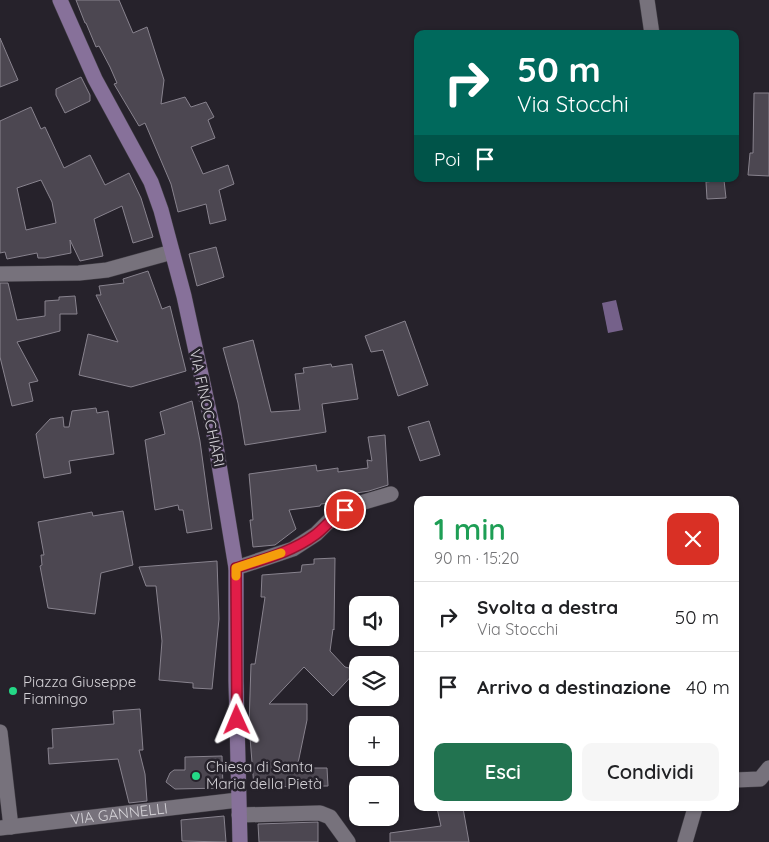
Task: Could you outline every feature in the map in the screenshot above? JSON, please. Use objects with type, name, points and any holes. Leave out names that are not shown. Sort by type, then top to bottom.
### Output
[{"type":"street","name":"VIA FINOCCHIARI","points":[[60,0],[95,79],[151,182],[161,210],[184,296],[214,434],[236,568],[236,681],[240,842]]},
{"type":"street","points":[[647,0],[651,30]]},
{"type":"street","points":[[0,274],[79,273],[107,270],[172,252]]},
{"type":"street","points":[[236,568],[293,549],[316,534],[336,515],[354,505],[391,494]]},
{"type":"street","points":[[0,732],[6,828]]},
{"type":"street","points":[[739,780],[760,779],[769,768]]},
{"type":"street","name":"VIA GANNELLI","points":[[6,828],[239,808],[320,813],[330,816],[348,842]]},
{"type":"street","points":[[685,842],[694,811]]},
{"type":"shaded area","points":[[616,300],[623,330],[608,333],[602,303]]},
{"type":"building","points":[[76,0],[119,0],[133,33],[147,27],[164,80],[161,104],[185,97],[191,107],[206,102],[214,117],[208,120],[215,138],[191,147],[203,174],[228,165],[234,184],[219,190],[226,220],[210,224],[206,204],[178,212],[171,184],[145,123],[139,126],[114,84],[117,83],[110,67],[99,46],[96,47]]},
{"type":"building","points":[[0,38],[18,80],[0,87]]},
{"type":"building","points":[[81,77],[90,95],[90,101],[65,113],[56,95],[56,89]]},
{"type":"building","points":[[754,93],[769,93],[769,176],[748,175],[750,153],[753,153]]},
{"type":"building","points":[[31,107],[41,129],[45,127],[64,168],[90,155],[105,185],[129,173],[141,198],[153,237],[133,243],[122,206],[94,219],[103,256],[80,261],[70,240],[71,253],[38,258],[37,253],[7,259],[5,252],[0,253],[0,121]],"holes":[[[41,180],[52,202],[56,223],[26,230],[17,188]]]},
{"type":"building","points":[[706,182],[724,182],[726,198],[707,199]]},
{"type":"building","points":[[216,247],[224,277],[197,286],[189,254]]},
{"type":"building","points":[[148,271],[162,309],[170,306],[186,371],[131,387],[79,375],[88,334],[118,342],[96,295],[101,295],[99,286],[124,283],[123,279]]},
{"type":"building","points":[[0,283],[8,283],[17,320],[45,316],[45,301],[59,300],[59,297],[75,296],[77,314],[60,314],[60,331],[17,342],[38,381],[29,383],[33,401],[12,406],[0,357]]},
{"type":"building","points":[[405,321],[428,385],[398,396],[383,350],[371,352],[365,336]]},
{"type":"building","points":[[253,340],[271,412],[300,410],[295,374],[304,373],[303,368],[331,364],[332,367],[352,364],[358,399],[322,404],[326,432],[245,445],[238,403],[223,348]]},
{"type":"building","points":[[192,401],[200,441],[212,529],[187,533],[183,510],[179,510],[178,505],[155,510],[145,440],[165,434],[160,412]]},
{"type":"building","points":[[96,408],[97,413],[108,411],[114,454],[69,461],[71,473],[44,478],[36,434],[50,419],[63,417],[64,427],[69,427],[72,411]]},
{"type":"building","points":[[429,421],[440,455],[420,461],[408,427]]},
{"type":"building","points":[[385,435],[388,485],[350,494],[350,497],[340,502],[289,510],[296,529],[275,545],[253,547],[250,520],[253,520],[249,474],[316,465],[317,471],[338,468],[338,472],[368,468],[367,460],[372,461],[368,437]]},
{"type":"building","points":[[123,511],[133,565],[101,573],[95,614],[48,608],[40,566],[42,565],[41,555],[44,555],[38,522],[92,512],[93,516]]},
{"type":"building","points":[[335,558],[334,630],[330,651],[345,667],[349,668],[349,679],[333,696],[304,667],[269,704],[307,704],[307,720],[297,768],[327,768],[328,786],[254,787],[249,725],[251,664],[255,664],[265,597],[261,597],[262,575],[301,572],[302,565],[314,564],[314,559]]},
{"type":"building","points":[[217,561],[219,619],[212,689],[193,688],[193,683],[159,680],[162,641],[156,586],[146,586],[139,567]]},
{"type":"building","points":[[140,709],[143,750],[139,750],[145,774],[147,801],[129,803],[118,759],[49,764],[48,748],[53,748],[52,729],[114,724],[113,711]]},
{"type":"building","name":"Chiesa di Santa Maria della Pietà","points":[[222,756],[223,788],[175,789],[166,782],[170,773],[174,770],[185,770],[185,757]]},
{"type":"building","points":[[438,811],[464,811],[469,842],[390,842],[390,833],[441,826]]},
{"type":"building","points":[[224,816],[226,842],[182,841],[181,820]]},
{"type":"building","points":[[318,822],[318,842],[259,842],[258,824]]},
{"type":"slow traffic","points":[[236,576],[236,568],[281,553]]},
{"type":"place","name":"Piazza Giuseppe Fiamingo","points":[[13,691]]},
{"type":"place","name":"Chiesa di Santa Maria della Pietà","points":[[196,776]]},
{"type":"route","points":[[237,720],[236,568],[293,549],[316,534],[336,515],[345,510]]}]
